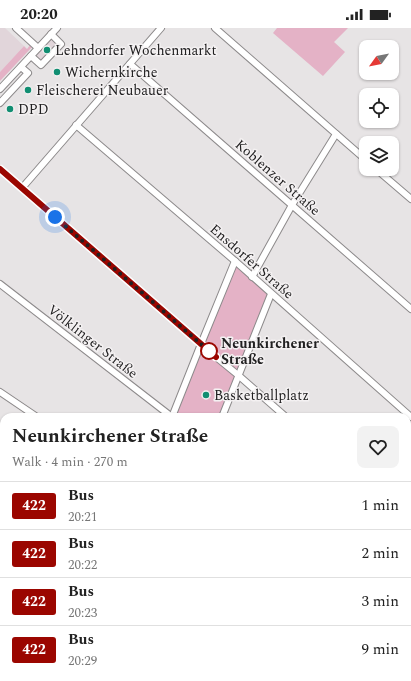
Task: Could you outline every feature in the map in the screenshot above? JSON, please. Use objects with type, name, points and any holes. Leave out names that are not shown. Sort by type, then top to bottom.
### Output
[{"type":"street","points":[[16,28],[38,48]]},
{"type":"street","points":[[0,90],[57,28]]},
{"type":"street","points":[[22,188],[161,28]]},
{"type":"street","points":[[215,28],[359,154]]},
{"type":"street","points":[[31,56],[41,65],[61,44],[51,34]]},
{"type":"street","name":"Koblenzer Straße","points":[[130,64],[411,309]]},
{"type":"street","points":[[0,103],[28,73],[21,67]]},
{"type":"street","name":"Ensdorfer Straße","points":[[76,125],[406,413]]},
{"type":"street","points":[[252,277],[292,205],[336,134]]},
{"type":"street","points":[[0,169],[281,413]]},
{"type":"street","points":[[384,176],[411,199]]},
{"type":"street","points":[[174,413],[235,262]]},
{"type":"street","name":"Völklinger Straße","points":[[0,284],[167,413]]},
{"type":"street","points":[[224,413],[271,294]]},
{"type":"street","points":[[0,392],[31,413]]},
{"type":"shaded area","points":[[0,28],[5,28],[24,46],[0,72]]},
{"type":"shaded area","points":[[277,28],[348,28],[334,42],[345,52],[323,76],[273,33]]},
{"type":"shaded area","name":"Lehndorfer Wochenmarkt","points":[[53,32],[64,43],[41,67],[30,57]]},
{"type":"shaded area","points":[[31,44],[33,46],[0,81],[0,72],[24,46],[27,49]]},
{"type":"shaded area","points":[[235,261],[271,294],[224,413],[174,413]]},
{"type":"bus line","name":"422","points":[[0,169],[216,357]]},
{"type":"place","name":"Lehndorfer Wochenmarkt","points":[[47,50]]},
{"type":"place","name":"Wichernkirche","points":[[57,72]]},
{"type":"place","name":"Fleischerei Neubauer","points":[[28,90]]},
{"type":"place","name":"DPD","points":[[10,109]]},
{"type":"place","name":"Neunkirchener Straße","points":[[209,351]]},
{"type":"place","name":"Basketballplatz","points":[[206,395]]},
{"type":"route","points":[[55,217],[209,351]]}]
